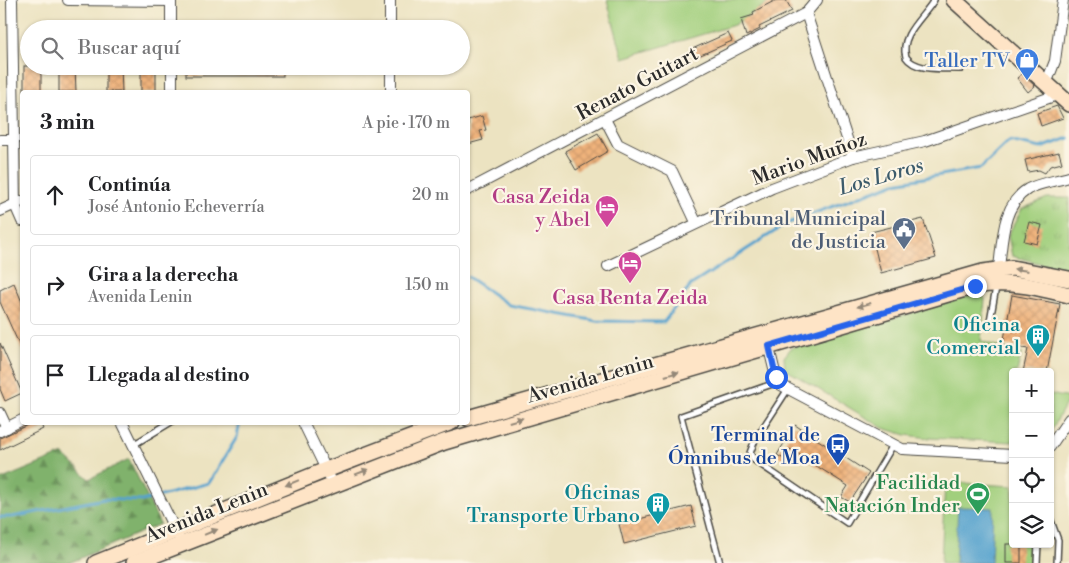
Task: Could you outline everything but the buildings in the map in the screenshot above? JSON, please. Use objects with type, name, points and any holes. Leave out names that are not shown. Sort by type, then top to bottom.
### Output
[{"type":"main road","points":[[954,0],[1069,104]]},
{"type":"main road","name":"Avenida Lenin","points":[[470,417],[975,286],[998,276],[1027,270],[1069,279]]},
{"type":"main road","name":"Avenida Lenin","points":[[998,276],[1069,295]]},
{"type":"main road","name":"Avenida Lenin","points":[[96,563],[179,537],[333,484],[444,442],[766,339]]},
{"type":"main road","name":"Avenida Lenin","points":[[134,563],[179,537],[326,470],[444,425]]},
{"type":"street","points":[[0,211],[19,203],[14,140],[12,0]]},
{"type":"street","points":[[68,0],[171,1],[171,20]]},
{"type":"street","points":[[390,0],[390,20]]},
{"type":"street","name":"Renato Guitart","points":[[470,189],[606,120],[806,13],[818,0]]},
{"type":"street","points":[[1051,89],[1063,0]]},
{"type":"street","points":[[806,13],[853,157]]},
{"type":"street","points":[[172,75],[172,90]]},
{"type":"street","points":[[391,75],[391,90]]},
{"type":"street","name":"Mario Muñoz","points":[[608,266],[696,222],[772,188],[853,157],[925,142],[1051,89]]},
{"type":"street","points":[[606,120],[618,144],[672,171],[696,222]]},
{"type":"street","points":[[0,140],[14,140]]},
{"type":"street","points":[[998,276],[1005,225],[1013,200],[1029,188],[1069,177]]},
{"type":"street","points":[[766,339],[779,382],[788,389],[893,445],[902,449],[1009,455]]},
{"type":"street","points":[[0,413],[4,429],[20,421]]},
{"type":"street","points":[[1054,441],[1069,419]]},
{"type":"street","points":[[123,425],[179,537]]},
{"type":"street","points":[[304,425],[333,484]]},
{"type":"street","points":[[1057,437],[1069,431]]},
{"type":"lane","points":[[934,0],[911,30],[906,41],[906,57],[911,63],[919,66],[961,69]]},
{"type":"lane","points":[[990,321],[998,276]]},
{"type":"lane","points":[[720,563],[681,416],[779,382]]},
{"type":"lane","points":[[788,389],[755,440],[750,453],[754,460],[847,523],[893,445]]},
{"type":"lane","points":[[133,445],[165,425]]},
{"type":"lane","points":[[1054,529],[1058,540],[1057,563]]},
{"type":"lane","points":[[1037,563],[1038,548]]},
{"type":"green space","points":[[607,0],[772,0],[734,25],[623,58]]},
{"type":"green space","points":[[1047,198],[1069,198],[1069,271],[1012,256],[1008,235],[1022,209]]},
{"type":"green space","points":[[981,294],[985,299],[981,341],[1021,354],[1018,368],[1009,368],[1009,442],[929,438],[906,435],[883,428],[785,369],[784,357],[791,348]]},
{"type":"green space","points":[[1054,395],[1069,398],[1054,426]]},
{"type":"green space","points":[[63,454],[89,479],[129,459],[160,524],[69,563],[0,563],[0,480]]},
{"type":"green space","name":"Facilidad Natación Inder","points":[[945,482],[1009,486],[1009,548],[1031,548],[1030,563],[941,563]]},
{"type":"water","points":[[958,507],[993,508],[991,563],[955,563]]},
{"type":"waterway","name":"Los Loros","points":[[470,278],[509,305],[597,321],[664,322],[691,285],[788,223],[895,183],[981,168],[1009,141],[1041,148],[1069,138]]},
{"type":"waterway","points":[[0,517],[12,517],[104,499],[142,501],[209,483],[237,437],[239,425]]},
{"type":"place","name":"Taller TV","points":[[1027,81]]},
{"type":"place","name":"Casa Zeida y Abel","points":[[607,228]]},
{"type":"place","name":"Tribunal Municipal de Justicia","points":[[904,250]]},
{"type":"place","name":"Casa Renta Zeida","points":[[630,284]]},
{"type":"place","name":"Oficina Comercial","points":[[1038,357]]},
{"type":"place","name":"Terminal de Ómnibus de Moa","points":[[838,466]]},
{"type":"place","name":"Facilidad Natación Inder","points":[[978,515]]},
{"type":"place","name":"Oficinas Transporte Urbano","points":[[658,525]]},
{"type":"route","points":[[776,377],[769,346],[975,286]]}]
